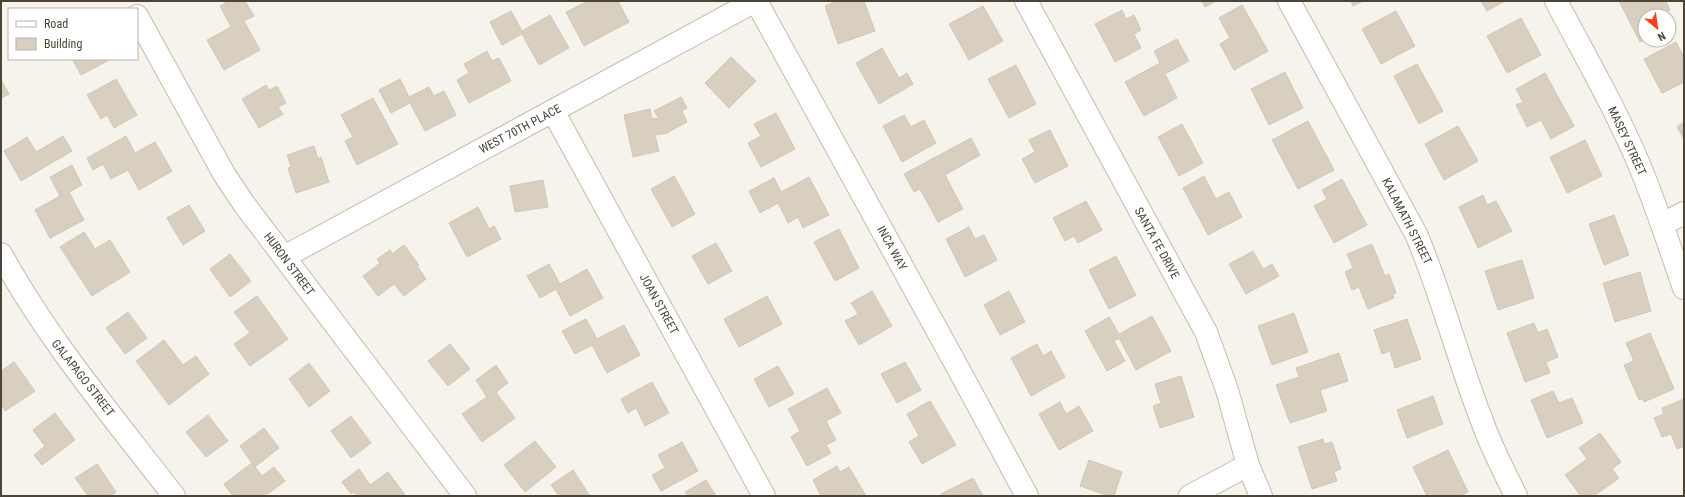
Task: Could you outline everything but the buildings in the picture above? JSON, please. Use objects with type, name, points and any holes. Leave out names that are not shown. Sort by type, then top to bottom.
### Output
[{"type":"street","name":"WEST 70TH PLACE","points":[[284,257],[756,1]]},
{"type":"street","name":"INCA WAY","points":[[756,1],[960,370],[1027,496]]},
{"type":"street","name":"SANTA FE DRIVE","points":[[1026,1],[1206,332],[1227,390],[1248,465],[1261,496]]},
{"type":"street","name":"KALAMATH STREET","points":[[1289,1],[1416,234],[1430,266],[1481,420],[1494,452],[1516,496]]},
{"type":"street","name":"MASEY STREET","points":[[1556,1],[1608,99],[1640,168],[1663,224],[1684,288]]},
{"type":"street","name":"HURON STREET","points":[[138,18],[224,174],[244,204],[465,496]]},
{"type":"street","name":"JOAN STREET","points":[[553,111],[764,496]]},
{"type":"street","points":[[1663,224],[1684,213]]},
{"type":"street","name":"GALAPAGO STREET","points":[[1,254],[16,281],[53,338],[174,496]]},
{"type":"street","points":[[1190,496],[1248,465]]}]
